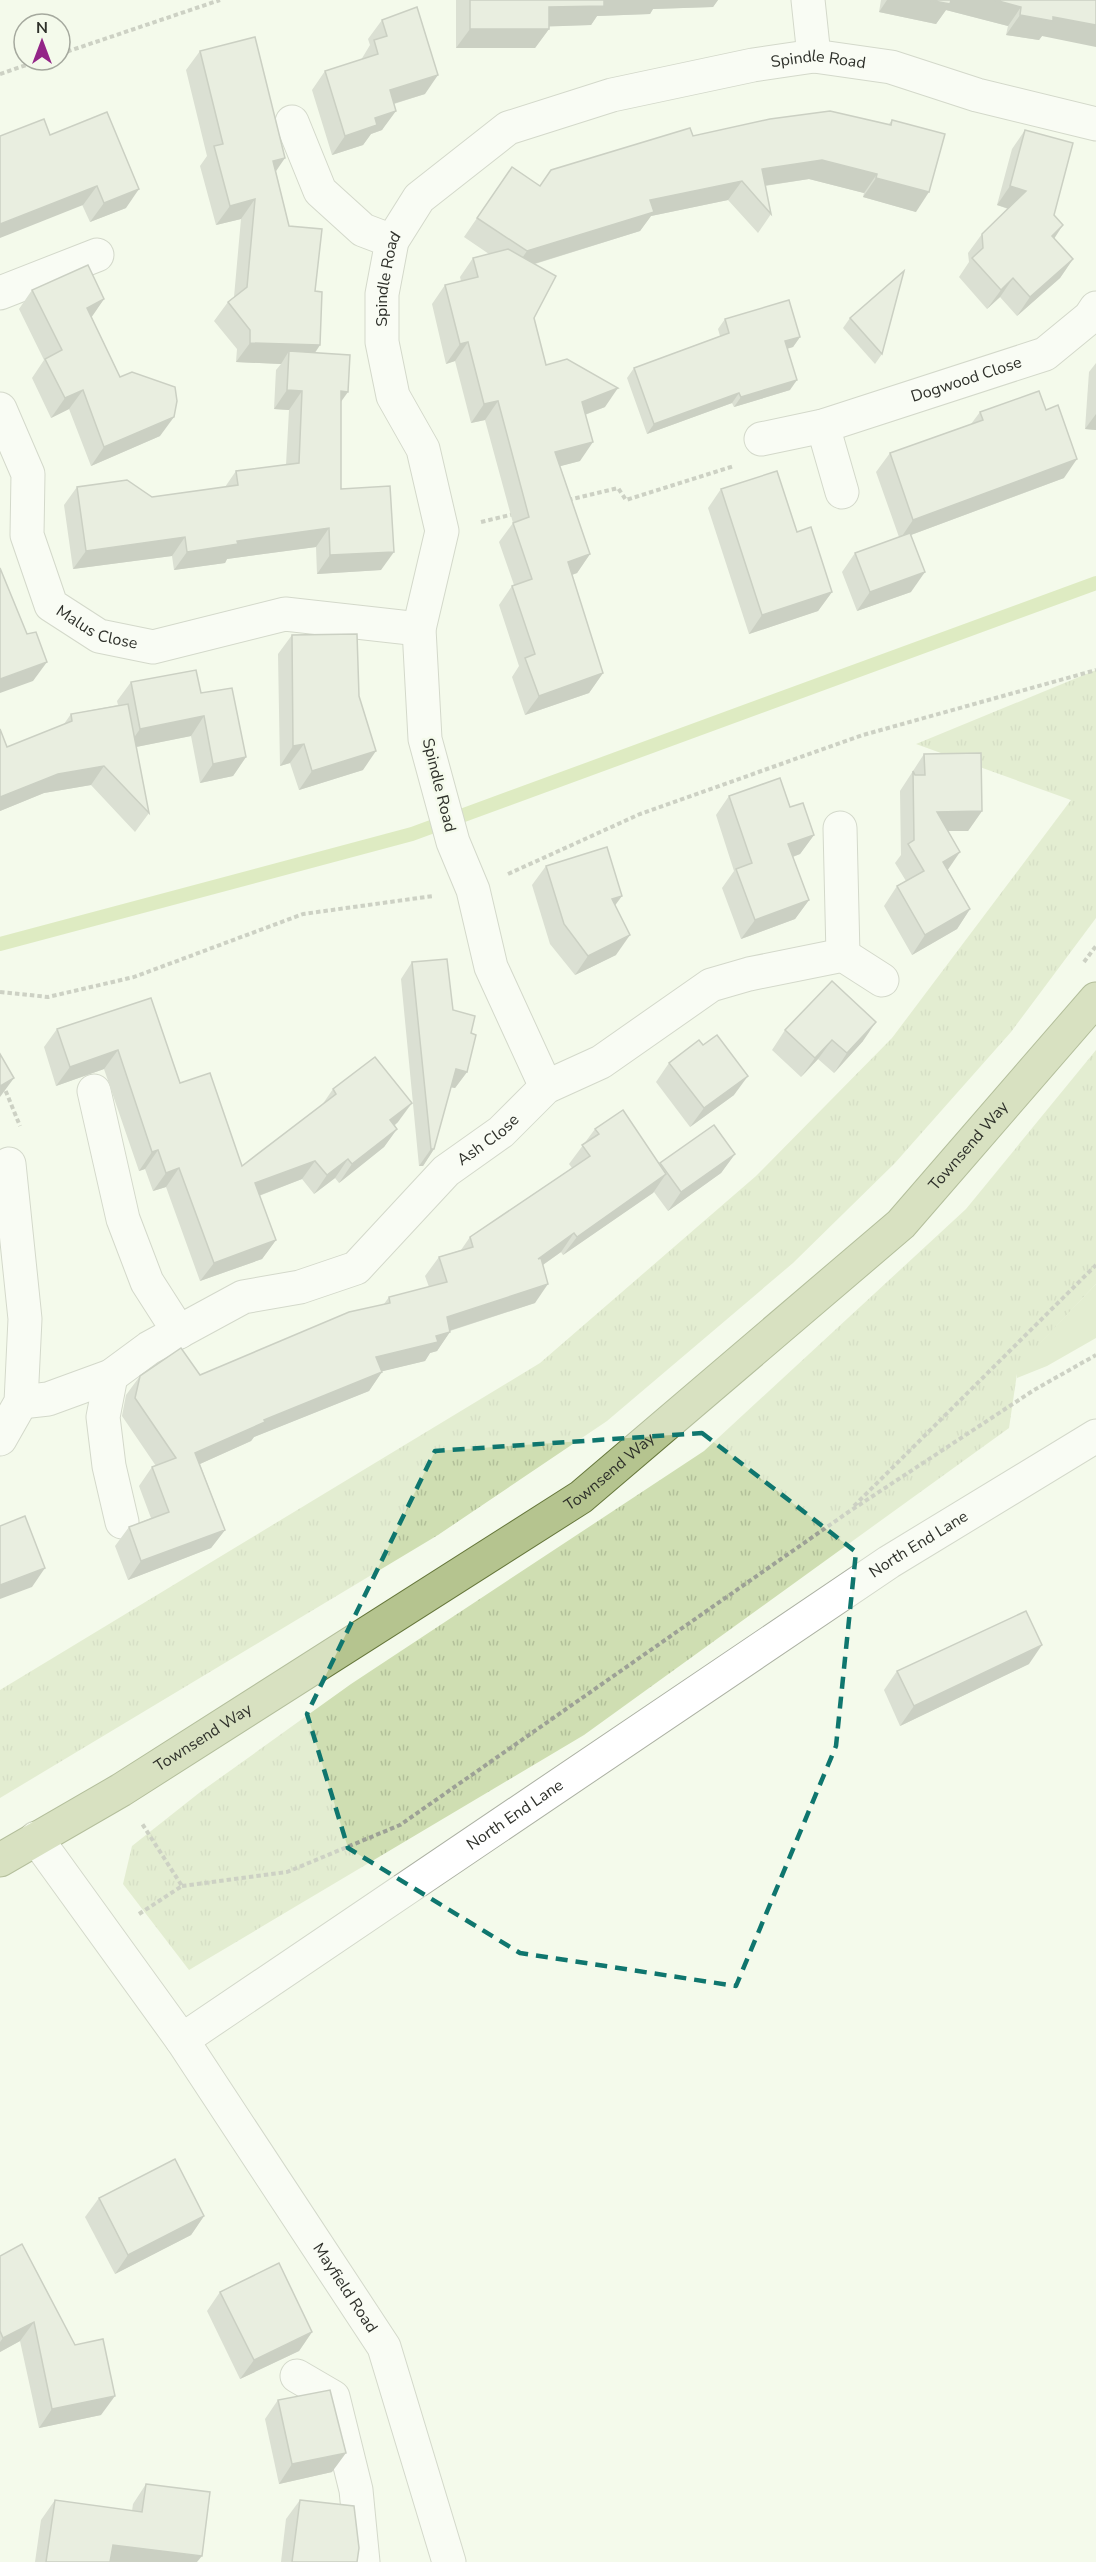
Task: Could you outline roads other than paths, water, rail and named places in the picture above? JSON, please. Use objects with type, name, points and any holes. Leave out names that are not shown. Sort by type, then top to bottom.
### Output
[{"type":"main road","name":"Townsend Way","points":[[36,1838],[121,1790],[581,1497],[901,1224],[1096,999]]},
{"type":"main road","points":[[0,1860],[36,1838]]},
{"type":"street","points":[[808,0],[814,56]]},
{"type":"street","name":"Spindle Road","points":[[546,1087],[491,968],[473,890],[453,842],[425,739],[419,629],[442,531],[423,449],[393,396],[382,342],[382,294],[392,241],[419,198],[508,128],[612,95],[753,65],[814,56],[891,67],[977,95],[1096,124]]},
{"type":"street","points":[[292,122],[320,191],[363,230],[392,241]]},
{"type":"street","points":[[0,293],[97,255]]},
{"type":"street","name":"Dogwood Close","points":[[761,439],[823,426],[1045,354],[1090,317],[1096,308]]},
{"type":"street","name":"Malus Close","points":[[0,409],[28,474],[27,535],[51,605],[99,636],[153,647],[285,614],[419,629]]},
{"type":"street","points":[[823,426],[842,492]]},
{"type":"street","points":[[840,828],[843,955],[882,980]]},
{"type":"street","name":"Ash Close","points":[[21,1402],[48,1399],[111,1376],[149,1348],[243,1297],[300,1287],[356,1268],[446,1171],[501,1132],[546,1087],[600,1062],[711,986],[749,974],[843,955]]},
{"type":"street","points":[[94,1091],[123,1219],[147,1282],[179,1332]]},
{"type":"street","points":[[0,1439],[21,1402],[25,1319],[10,1244],[9,1164]]},
{"type":"street","points":[[111,1376],[103,1417],[109,1466],[122,1522]]},
{"type":"street","name":"North End Lane","points":[[182,2040],[889,1562],[1096,1436]]},
{"type":"street","points":[[36,1838],[182,2040]]},
{"type":"street","name":"Mayfield Road","points":[[182,2040],[384,2347],[449,2562]]},
{"type":"street","points":[[297,2376],[333,2397],[356,2490],[363,2562]]},
{"type":"waterway","points":[[0,944],[412,834],[1096,583]]}]
